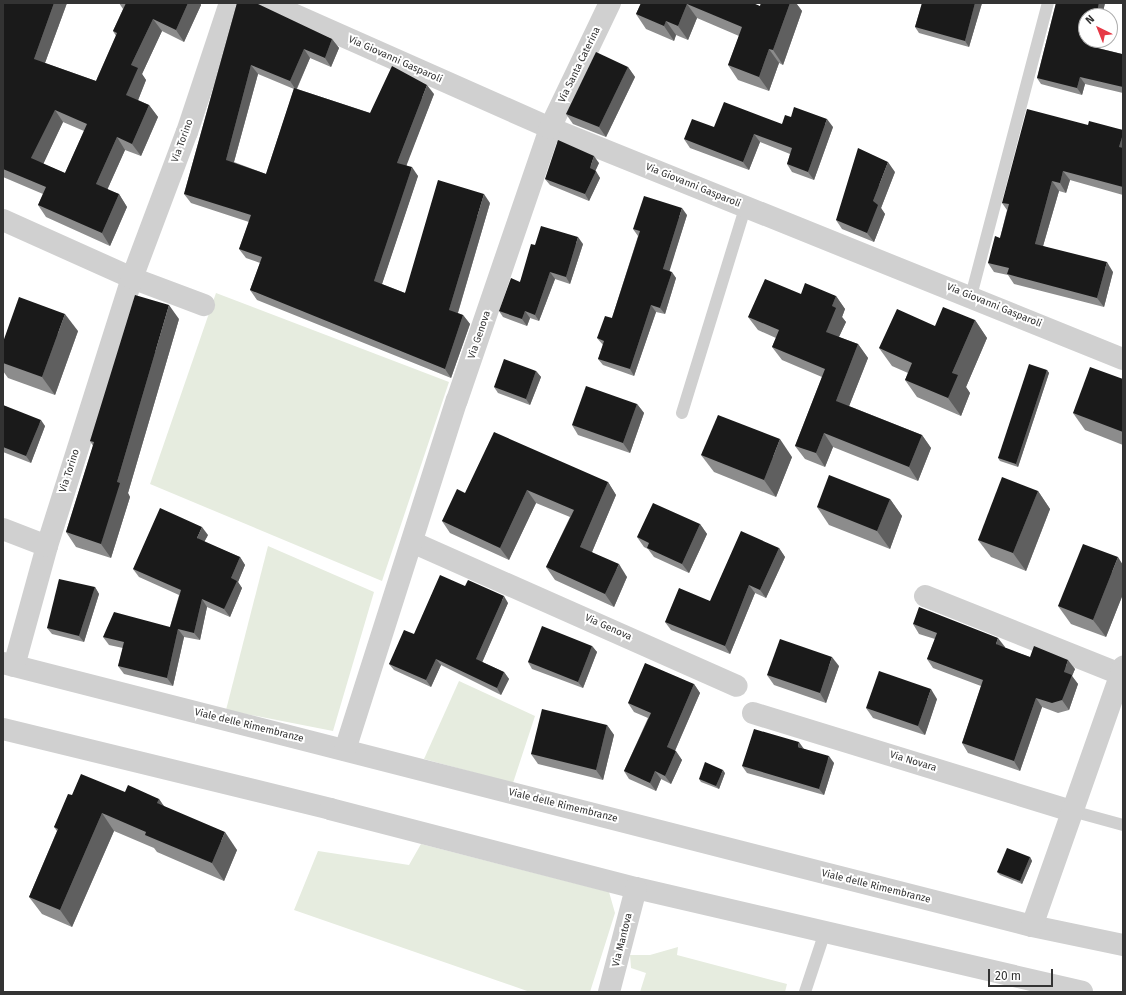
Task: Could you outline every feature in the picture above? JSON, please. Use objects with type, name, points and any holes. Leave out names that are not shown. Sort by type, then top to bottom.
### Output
[{"type":"street","name":"Via Torino","points":[[8,665],[132,278],[186,132],[230,3]]},
{"type":"street","name":"Via Giovanni Gasparoli","points":[[268,3],[550,128],[745,208],[971,296],[1123,358]]},
{"type":"street","name":"Via Santa Caterina","points":[[550,128],[610,3]]},
{"type":"street","name":"Via Genova","points":[[345,750],[412,542],[550,128]]},
{"type":"street","points":[[3,220],[132,278],[204,305]]},
{"type":"street","points":[[3,529],[47,546]]},
{"type":"street","name":"Via Genova","points":[[412,542],[737,686]]},
{"type":"street","points":[[925,596],[1122,670],[1032,926]]},
{"type":"street","name":"Viale delle Rimembranze","points":[[8,665],[1032,926],[1123,945]]},
{"type":"street","name":"Via Novara","points":[[753,713],[1072,811]]},
{"type":"street","points":[[3,729],[330,809],[636,888],[1082,992]]},
{"type":"street","name":"Via Mantova","points":[[610,992],[636,888]]},
{"type":"lane","points":[[971,296],[1048,3]]},
{"type":"lane","points":[[682,413],[745,208]]},
{"type":"lane","points":[[1072,811],[1123,825]]},
{"type":"lane","points":[[805,992],[825,932]]},
{"type":"shaded area","points":[[216,293],[449,382],[382,581],[150,484]]},
{"type":"shaded area","points":[[268,546],[374,592],[333,731],[226,710]]},
{"type":"shaded area","points":[[459,681],[535,716],[513,783],[424,759]]},
{"type":"shaded area","points":[[421,844],[609,892],[615,913],[590,992],[530,992],[294,910],[318,851],[409,865]]},
{"type":"shaded area","points":[[678,947],[677,955],[787,984],[785,992],[640,992],[646,973],[631,968],[630,955],[650,955]]},
{"type":"building","points":[[3,3],[54,3],[34,59],[96,81],[117,33],[113,31],[126,3],[188,3],[176,30],[153,19],[131,65],[138,68],[126,95],[149,105],[132,144],[117,137],[96,184],[119,194],[102,233],[38,205],[46,187],[3,169]],"holes":[[[55,110],[87,124],[65,173],[31,158]]]},
{"type":"building","points":[[237,3],[256,3],[332,39],[325,58],[304,49],[290,81],[251,65],[226,160],[266,174],[294,88],[370,113],[392,66],[427,85],[397,163],[412,167],[374,281],[405,293],[438,180],[484,194],[449,310],[463,315],[445,369],[250,290],[262,257],[239,249],[251,215],[184,194]]},
{"type":"building","points":[[641,3],[753,3],[760,6],[761,3],[790,3],[773,50],[769,49],[759,77],[728,65],[742,27],[687,4],[678,26],[666,21],[664,26],[636,14]]},
{"type":"building","points":[[922,3],[975,3],[965,41],[915,27]]},
{"type":"building","points":[[1056,3],[1099,3],[1098,8],[1078,8],[1078,48],[1097,48],[1122,54],[1123,47],[1123,87],[1080,77],[1077,88],[1037,78]]},
{"type":"building","points":[[596,52],[628,67],[599,127],[566,114]]},
{"type":"building","points":[[724,102],[782,124],[785,115],[791,117],[794,107],[827,119],[808,172],[787,164],[792,148],[754,134],[743,162],[684,139],[692,119],[714,127]]},
{"type":"building","points":[[1027,109],[1088,125],[1089,121],[1123,130],[1119,147],[1123,148],[1123,187],[1063,171],[1060,183],[1052,181],[1035,244],[1107,262],[1097,298],[1007,274],[1009,268],[988,263],[995,236],[1000,238],[1009,204],[1002,203]]},
{"type":"building","points":[[558,140],[594,156],[590,168],[596,171],[585,194],[545,179]]},
{"type":"building","points":[[858,148],[888,162],[873,201],[878,205],[867,233],[836,220]]},
{"type":"building","points":[[644,196],[682,208],[663,269],[672,272],[660,308],[651,305],[630,369],[598,359],[604,341],[597,338],[605,316],[612,318],[640,231],[633,229]]},
{"type":"building","points":[[541,226],[578,237],[566,277],[550,272],[535,315],[525,311],[522,319],[499,311],[511,278],[520,282],[531,244],[535,245]]},
{"type":"building","points":[[765,279],[801,294],[805,283],[836,296],[832,306],[836,308],[826,332],[858,344],[836,401],[922,435],[909,467],[824,433],[816,453],[795,446],[825,369],[772,347],[779,330],[748,317]]},
{"type":"building","points":[[135,295],[169,305],[117,482],[120,483],[101,544],[66,532],[94,442],[90,441]]},
{"type":"building","points":[[19,297],[65,314],[42,377],[3,363],[3,342]]},
{"type":"building","points":[[943,307],[975,320],[952,373],[958,375],[948,398],[905,380],[912,363],[879,348],[897,309],[935,326]]},
{"type":"building","points":[[504,359],[536,371],[526,399],[494,387]]},
{"type":"building","points":[[1029,364],[1047,370],[1016,464],[998,458]]},
{"type":"building","points":[[1090,367],[1123,379],[1123,432],[1073,413]]},
{"type":"building","points":[[586,386],[637,404],[623,443],[572,425]]},
{"type":"building","points":[[3,405],[41,420],[26,456],[3,447]]},
{"type":"building","points":[[718,415],[780,439],[764,480],[701,455]]},
{"type":"building","points":[[494,432],[608,482],[580,547],[619,564],[605,594],[546,567],[574,510],[527,490],[500,548],[442,521],[457,489],[465,493]]},
{"type":"building","points":[[829,475],[890,499],[877,531],[817,507]]},
{"type":"building","points":[[1002,477],[1038,491],[1013,553],[978,540]]},
{"type":"building","points":[[653,503],[700,524],[682,564],[647,548],[649,543],[637,537]]},
{"type":"building","points":[[160,508],[202,527],[197,538],[240,557],[231,578],[237,581],[224,609],[202,599],[194,633],[178,629],[167,678],[118,666],[124,642],[103,637],[114,612],[170,627],[181,590],[133,569]]},
{"type":"building","points":[[741,531],[779,548],[760,590],[749,585],[725,646],[665,622],[679,588],[710,601]]},
{"type":"building","points":[[1083,544],[1118,557],[1093,620],[1058,606]]},
{"type":"building","points":[[440,575],[465,586],[468,580],[504,596],[476,659],[504,672],[497,688],[436,659],[426,680],[389,664],[404,630],[414,634]]},
{"type":"building","points":[[59,579],[95,587],[79,636],[47,628]]},
{"type":"building","points":[[919,607],[998,638],[996,644],[1030,657],[1034,646],[1068,660],[1064,672],[1072,675],[1062,700],[1052,703],[1036,698],[1014,761],[962,743],[983,680],[927,659],[937,633],[913,624]]},
{"type":"building","points":[[542,626],[592,646],[578,682],[528,662]]},
{"type":"building","points":[[780,639],[832,657],[820,693],[767,675]]},
{"type":"building","points":[[645,663],[694,684],[667,747],[676,751],[665,776],[655,771],[650,783],[624,771],[651,713],[628,703]]},
{"type":"building","points":[[879,671],[931,689],[918,726],[866,708]]},
{"type":"building","points":[[542,709],[607,725],[596,770],[531,754]]},
{"type":"building","points":[[754,729],[799,742],[798,747],[829,756],[819,789],[742,766]]},
{"type":"building","points":[[705,762],[723,770],[716,786],[699,779]]},
{"type":"building","points":[[81,774],[125,792],[128,785],[159,799],[157,803],[225,832],[212,863],[145,835],[146,832],[102,813],[60,910],[29,897],[58,829],[54,827],[68,794],[72,795]]},
{"type":"building","points":[[1007,848],[1030,857],[1020,881],[997,872]]}]
